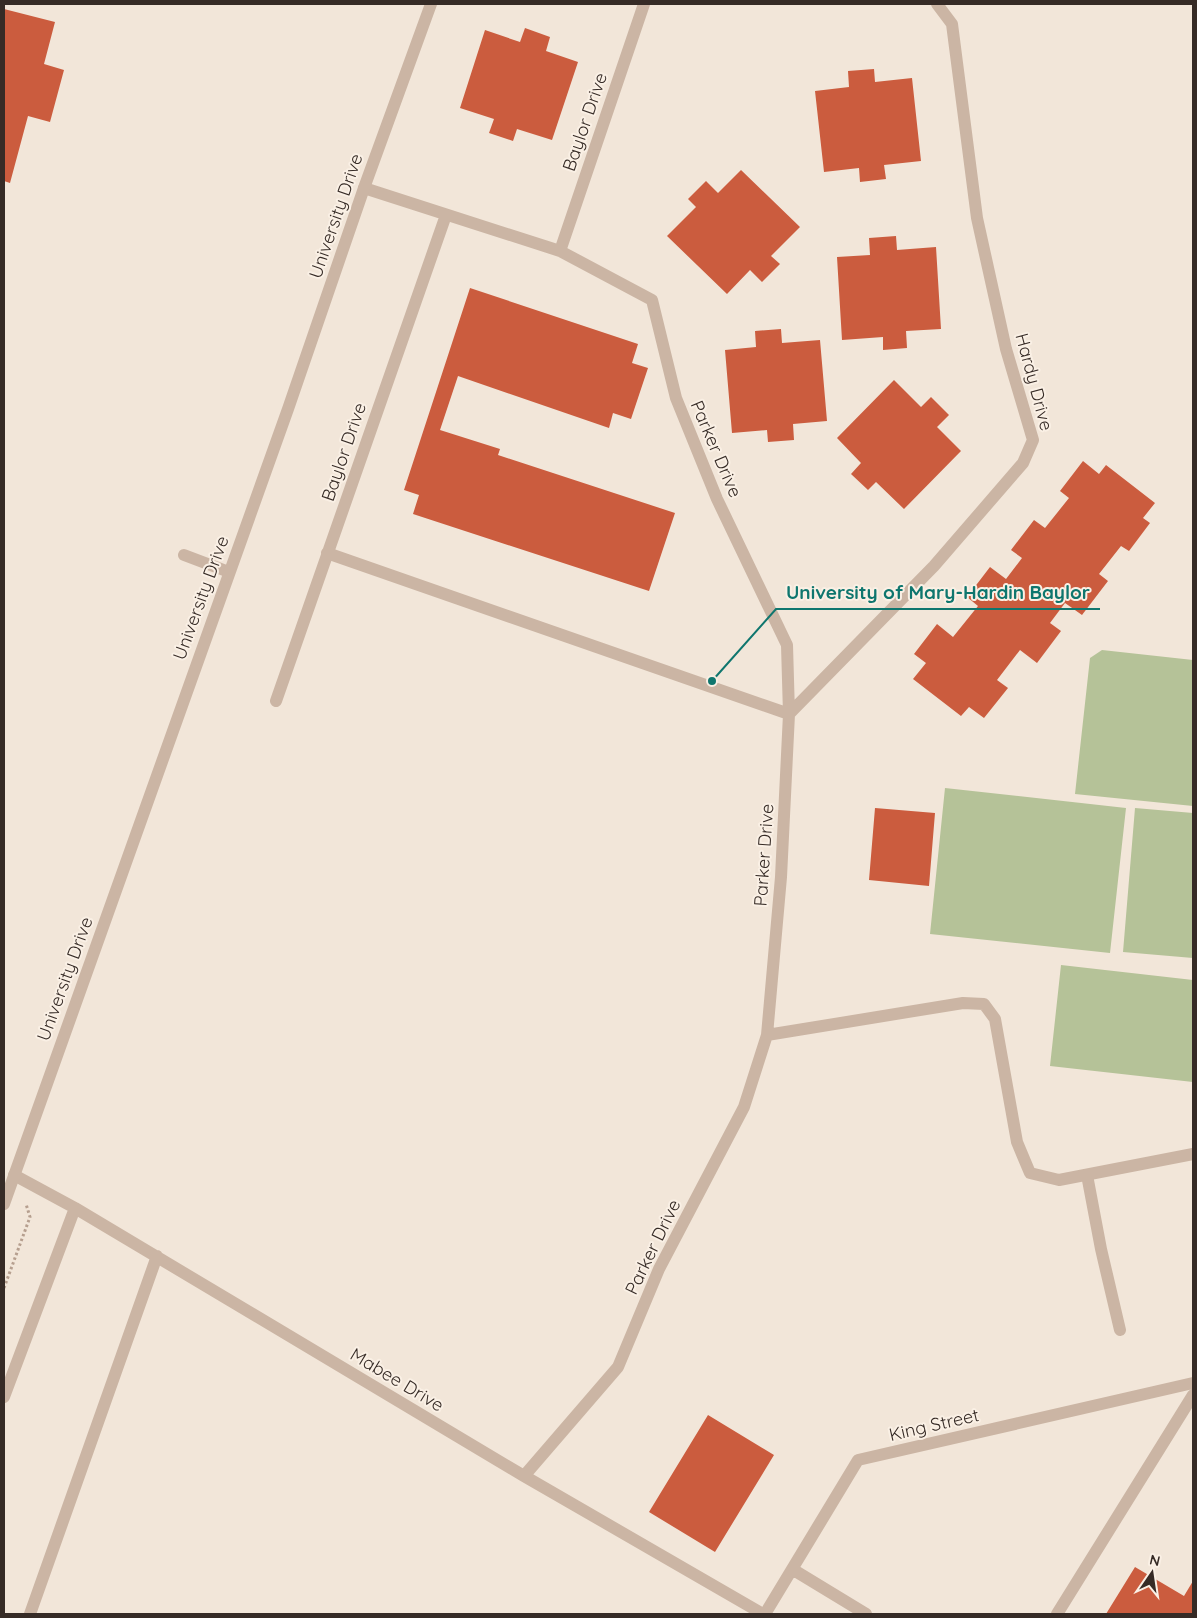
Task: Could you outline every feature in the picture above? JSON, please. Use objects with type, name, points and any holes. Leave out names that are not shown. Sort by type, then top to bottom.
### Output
[{"type":"street","name":"University Drive","points":[[4,1204],[431,4]]},
{"type":"street","name":"Baylor Drive","points":[[560,251],[644,4]]},
{"type":"street","name":"Hardy Drive","points":[[789,714],[934,566],[1023,463],[1033,440],[1006,349],[977,218],[952,24],[937,4]]},
{"type":"street","name":"Parker Drive","points":[[364,188],[560,251],[652,300],[676,398],[717,499],[787,645],[789,714],[781,878],[766,1035],[744,1107],[659,1269],[618,1367],[524,1476]]},
{"type":"street","name":"Baylor Drive","points":[[276,701],[446,214]]},
{"type":"street","points":[[327,553],[789,714]]},
{"type":"street","points":[[184,555],[229,572]]},
{"type":"street","points":[[766,1035],[963,1003],[984,1004],[995,1019],[1017,1142],[1030,1172],[1060,1180],[1193,1154]]},
{"type":"street","name":"Mabee Drive","points":[[14,1175],[76,1208],[524,1476],[764,1614]]},
{"type":"street","points":[[1087,1175],[1101,1249],[1120,1330]]},
{"type":"street","points":[[4,1397],[76,1208]]},
{"type":"street","points":[[30,1614],[157,1256]]},
{"type":"street","name":"King Street","points":[[764,1614],[858,1460],[1193,1383]]},
{"type":"street","points":[[1057,1614],[1193,1395]]},
{"type":"street","points":[[792,1569],[866,1614]]},
{"type":"path","points":[[4,1288],[30,1217],[14,1175]]},
{"type":"green space","points":[[1102,650],[1193,660],[1193,806],[1075,794],[1090,658]]},
{"type":"green space","points":[[945,788],[1126,808],[1110,953],[930,934]]},
{"type":"green space","points":[[1135,808],[1193,813],[1193,958],[1123,952]]},
{"type":"green space","points":[[1061,965],[1193,980],[1193,1082],[1050,1066]]},
{"type":"building","points":[[4,9],[55,22],[44,64],[64,70],[50,122],[28,116],[10,183],[4,181]]},
{"type":"building","points":[[525,28],[550,37],[546,51],[578,62],[552,140],[517,129],[513,141],[489,133],[494,119],[460,108],[485,30],[520,42]]},
{"type":"building","points":[[874,69],[875,82],[912,78],[921,161],[884,165],[886,179],[860,182],[859,168],[824,172],[815,91],[849,87],[848,71]]},
{"type":"building","points":[[741,170],[800,227],[771,256],[780,264],[762,282],[750,270],[727,294],[667,236],[696,207],[688,199],[706,181],[718,193]]},
{"type":"building","points":[[896,236],[897,250],[936,247],[941,329],[906,331],[907,348],[883,350],[883,337],[842,340],[837,257],[870,255],[869,238]]},
{"type":"building","points":[[470,288],[638,344],[632,363],[648,368],[631,419],[613,413],[609,428],[458,376],[440,430],[500,449],[498,455],[675,513],[649,591],[413,514],[419,495],[404,490]]},
{"type":"building","points":[[781,329],[782,343],[820,340],[827,421],[793,424],[794,440],[768,442],[767,430],[732,433],[725,350],[756,347],[755,331]]},
{"type":"building","points":[[894,380],[921,407],[931,397],[949,415],[937,427],[961,451],[904,509],[876,482],[868,490],[851,474],[861,463],[837,438]]},
{"type":"building","points":[[1083,461],[1099,474],[1106,465],[1155,503],[1143,518],[1150,523],[1129,551],[1121,546],[1099,574],[1108,581],[1082,615],[1065,603],[1050,623],[1061,631],[1037,663],[1020,650],[997,680],[1008,688],[984,718],[969,707],[961,716],[913,679],[926,663],[914,654],[937,624],[953,637],[978,606],[967,597],[990,567],[1006,579],[1022,558],[1011,550],[1034,520],[1045,528],[1069,498],[1060,491]]},
{"type":"building","points":[[875,808],[935,813],[929,886],[869,880]]},
{"type":"building","points":[[708,1415],[774,1455],[715,1552],[649,1512]]},
{"type":"building","points":[[1135,1567],[1184,1596],[1193,1581],[1193,1614],[1106,1614]]},
{"type":"place","name":"University of Mary-Hardin Baylor","points":[[712,681]]}]
